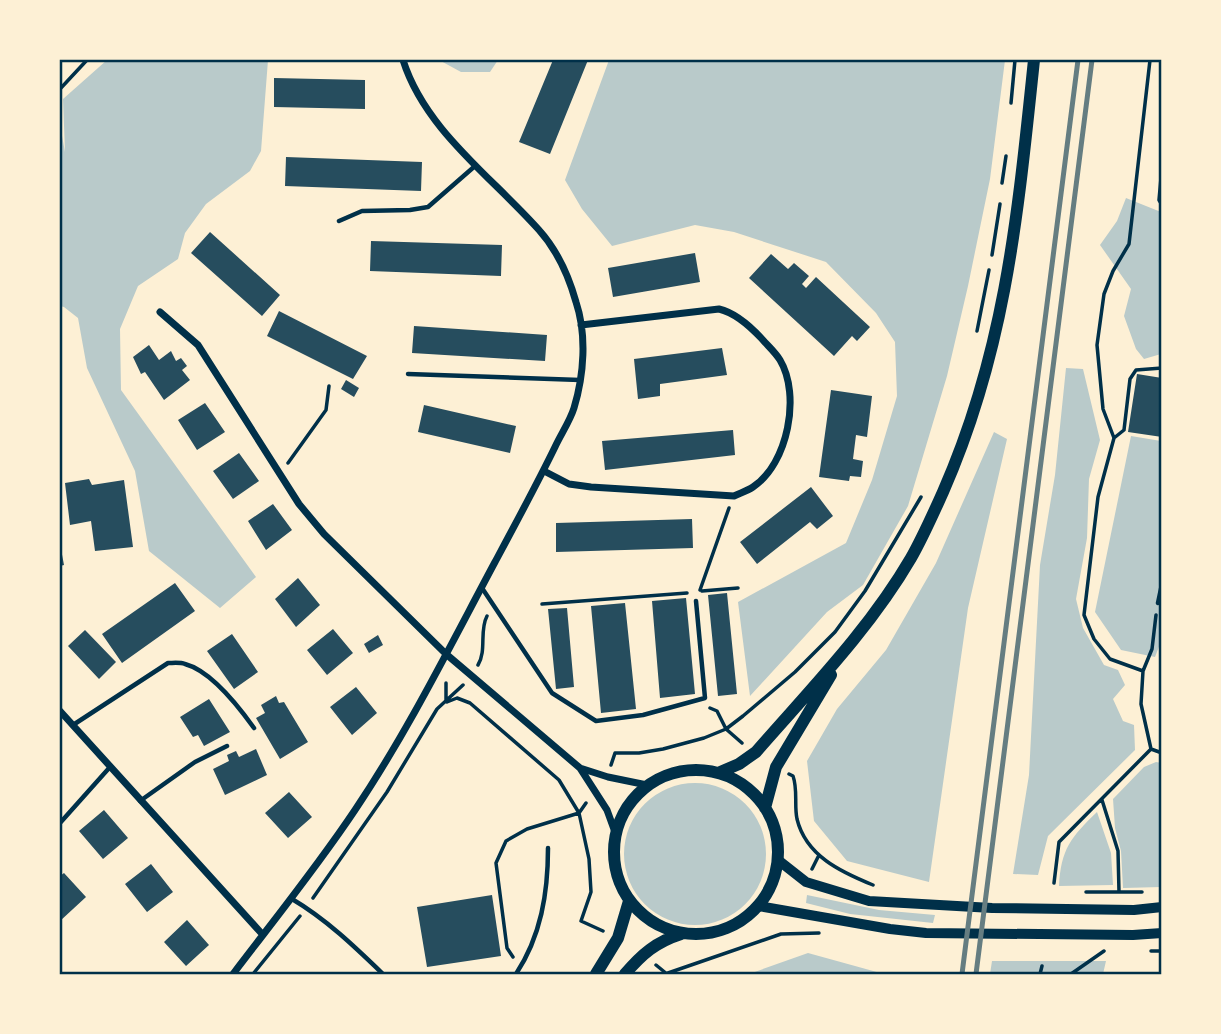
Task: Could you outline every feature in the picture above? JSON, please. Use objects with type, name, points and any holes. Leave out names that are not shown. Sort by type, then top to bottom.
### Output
[{"type":"main road","points":[[765,808],[776,767],[848,648],[911,558],[933,515],[969,430],[989,363],[1005,294],[1020,192],[1034,60]]},
{"type":"main road","points":[[718,773],[739,764],[756,752],[848,648]]},
{"type":"main road","points":[[625,975],[642,954],[660,941],[681,934],[714,933],[742,920],[758,906],[769,891],[778,860],[776,837],[765,808],[748,789],[718,773],[699,771],[664,776],[648,785],[626,806],[615,832],[615,866],[629,901],[655,925],[681,934]]},
{"type":"main road","points":[[596,975],[618,938],[629,901]]},
{"type":"street","points":[[233,975],[354,812],[418,709],[544,471],[573,410],[580,380],[583,340],[581,325],[577,304],[564,269],[541,232],[436,119],[410,82],[402,60]]},
{"type":"street","points":[[544,471],[569,484],[591,487],[734,496],[755,486],[773,466],[789,426],[791,392],[780,360],[755,332],[731,312],[719,309],[581,325]]},
{"type":"street","points":[[160,313],[198,345],[299,505],[324,534],[446,654],[580,768],[607,810],[615,832]]},
{"type":"street","points":[[60,711],[263,935]]},
{"type":"street","points":[[580,768],[648,785]]},
{"type":"street","points":[[778,860],[806,882],[869,901],[1032,908],[1134,910],[1161,907]]},
{"type":"street","points":[[758,906],[926,933],[1161,933]]},
{"type":"lane","points":[[339,220],[362,211],[428,207],[476,165]]},
{"type":"lane","points":[[408,373],[580,380]]},
{"type":"lane","points":[[1158,603],[1161,584]]},
{"type":"lane","points":[[482,587],[552,693],[596,721],[643,715],[705,698],[696,601]]},
{"type":"lane","points":[[73,725],[168,663],[186,664],[205,675],[234,701],[254,728]]},
{"type":"lane","points":[[141,801],[195,762],[227,746]]},
{"type":"lane","points":[[60,823],[110,767]]},
{"type":"lane","points":[[516,975],[538,928],[548,884],[548,848]]},
{"type":"lane","points":[[292,899],[358,949],[383,975]]},
{"type":"path","points":[[60,89],[87,60]]},
{"type":"path","points":[[1011,106],[1015,60]]},
{"type":"path","points":[[1143,671],[1110,659],[1094,639],[1084,615],[1098,498],[1114,438],[1103,409],[1097,345],[1104,294],[1113,271],[1129,244],[1150,60]]},
{"type":"path","points":[[1002,186],[1007,145]]},
{"type":"path","points":[[1161,167],[1161,205]]},
{"type":"path","points":[[977,333],[1000,200]]},
{"type":"path","points":[[1114,438],[1124,430],[1130,379],[1136,370],[1161,368]]},
{"type":"path","points":[[279,474],[326,410],[329,387]]},
{"type":"path","points":[[608,777],[615,753],[663,750],[726,729],[795,672],[835,632],[865,591],[926,486]]},
{"type":"path","points":[[696,601],[734,496]]},
{"type":"path","points":[[542,604],[738,588]]},
{"type":"path","points":[[1151,750],[1142,704],[1143,671],[1152,649],[1158,603]]},
{"type":"path","points":[[493,605],[483,623],[482,659],[471,676],[446,702],[457,698],[470,703],[559,780],[579,813],[589,859],[591,892],[581,921]]},
{"type":"path","points":[[705,698],[708,707],[717,711],[726,729]]},
{"type":"path","points":[[1151,750],[1161,753]]},
{"type":"path","points":[[1054,883],[1059,842],[1151,750]]},
{"type":"path","points":[[520,968],[507,948],[496,863],[506,841],[527,829],[579,813],[595,792]]},
{"type":"path","points":[[1102,800],[1118,851],[1119,892]]},
{"type":"path","points":[[819,855],[839,872],[883,886]]},
{"type":"path","points":[[1080,892],[1145,892]]},
{"type":"path","points":[[667,975],[781,934],[794,934]]},
{"type":"path","points":[[1071,975],[1104,951]]},
{"type":"path","points":[[1040,975],[1042,966]]},
{"type":"shaded area","points":[[107,60],[268,60],[261,151],[250,171],[206,204],[185,233],[178,259],[138,286],[120,329],[121,390],[256,577],[220,608],[149,551],[135,471],[87,368],[78,318],[60,306],[60,125],[65,152],[63,99]]},
{"type":"shaded area","points":[[439,60],[498,60],[490,72],[461,72]]},
{"type":"shaded area","points":[[609,60],[1005,60],[990,179],[968,286],[947,376],[908,506],[863,585],[827,612],[750,696],[738,602],[846,543],[872,480],[897,396],[895,342],[876,313],[826,262],[734,232],[695,225],[612,246],[582,209],[565,180]]},
{"type":"shaded area","points":[[1126,198],[1161,212],[1161,354],[1144,359],[1136,349],[1124,316],[1131,289],[1100,245],[1117,221]]},
{"type":"shaded area","points":[[1066,368],[1083,369],[1100,440],[1089,479],[1087,538],[1076,599],[1083,628],[1104,665],[1118,670],[1125,685],[1113,699],[1123,721],[1134,725],[1135,750],[1048,836],[1038,875],[1013,874],[1029,775],[1040,565],[1055,475]]},
{"type":"shaded area","points":[[994,432],[1007,439],[968,608],[929,882],[847,861],[814,821],[807,761],[837,709],[886,650],[936,563]]},
{"type":"shaded area","points":[[1131,436],[1161,441],[1162,639],[1155,657],[1121,650],[1095,612]]},
{"type":"shaded area","points":[[1156,762],[1162,763],[1161,887],[1123,888],[1121,851],[1115,828],[1113,799],[1144,767]]},
{"type":"shaded area","points":[[695,783],[722,789],[745,804],[760,827],[766,854],[760,881],[745,904],[722,919],[695,925],[668,919],[645,904],[630,881],[624,854],[630,827],[645,804],[668,789]]},
{"type":"shaded area","points":[[1097,812],[1111,853],[1113,885],[1059,886],[1062,862],[1069,844]]},
{"type":"shaded area","points":[[807,895],[879,910],[935,915],[933,923],[850,914],[806,903]]},
{"type":"shaded area","points":[[808,953],[884,974],[749,974]]},
{"type":"shaded area","points":[[992,961],[1106,961],[1103,974],[990,974]]},
{"type":"building","points":[[553,60],[588,60],[550,154],[519,142]]},
{"type":"building","points":[[274,78],[365,80],[365,109],[274,107]]},
{"type":"building","points":[[286,157],[422,162],[421,191],[285,186]]},
{"type":"building","points":[[210,232],[280,295],[262,316],[191,253]]},
{"type":"building","points":[[371,241],[502,245],[501,276],[370,271]]},
{"type":"building","points":[[695,253],[700,282],[613,297],[608,268]]},
{"type":"building","points":[[771,254],[788,269],[794,263],[809,276],[802,284],[806,288],[816,277],[870,327],[857,341],[852,336],[834,356],[749,278]]},
{"type":"building","points":[[279,311],[367,356],[353,379],[267,336]]},
{"type":"building","points":[[414,326],[547,335],[545,361],[412,353]]},
{"type":"building","points":[[149,345],[159,360],[171,351],[176,361],[181,358],[187,366],[182,370],[190,380],[164,400],[145,372],[141,374],[133,357]]},
{"type":"building","points":[[722,348],[727,375],[660,384],[660,396],[638,399],[634,359]]},
{"type":"building","points":[[1137,374],[1162,378],[1162,437],[1128,432]]},
{"type":"building","points":[[346,380],[359,388],[354,397],[341,389]]},
{"type":"building","points":[[831,390],[872,396],[867,437],[856,435],[853,459],[863,461],[861,477],[850,476],[849,481],[819,477]]},
{"type":"building","points":[[205,403],[225,432],[197,450],[178,420]]},
{"type":"building","points":[[424,405],[516,426],[510,453],[418,432]]},
{"type":"building","points":[[733,430],[735,455],[605,470],[602,441]]},
{"type":"building","points":[[239,453],[259,481],[233,499],[213,471]]},
{"type":"building","points":[[89,479],[92,485],[124,480],[133,547],[95,551],[91,521],[70,525],[65,483]]},
{"type":"building","points":[[811,487],[833,516],[817,529],[810,522],[757,564],[740,542]]},
{"type":"building","points":[[273,504],[292,530],[266,550],[248,521]]},
{"type":"building","points":[[692,519],[693,548],[556,552],[556,523]]},
{"type":"building","points":[[60,544],[64,565],[60,566]]},
{"type":"building","points":[[298,578],[320,605],[296,627],[275,599]]},
{"type":"building","points":[[175,583],[195,611],[122,663],[102,634]]},
{"type":"building","points":[[727,593],[737,694],[718,696],[708,595]]},
{"type":"building","points":[[686,598],[695,694],[660,698],[652,601]]},
{"type":"building","points":[[625,603],[636,709],[601,713],[591,606]]},
{"type":"building","points":[[567,608],[574,687],[556,689],[548,609]]},
{"type":"building","points":[[333,629],[353,653],[327,675],[307,650]]},
{"type":"building","points":[[85,630],[116,662],[99,679],[68,646]]},
{"type":"building","points":[[232,634],[258,672],[234,689],[207,651]]},
{"type":"building","points":[[378,635],[383,645],[369,653],[364,644]]},
{"type":"building","points":[[356,687],[377,713],[352,735],[330,707]]},
{"type":"building","points":[[276,696],[279,703],[284,702],[308,742],[280,759],[256,718],[265,713],[261,705]]},
{"type":"building","points":[[209,699],[230,732],[204,746],[198,735],[193,737],[180,717]]},
{"type":"building","points":[[256,749],[267,775],[225,795],[213,769],[229,761],[227,755],[236,751],[239,757]]},
{"type":"building","points":[[289,792],[312,817],[288,838],[265,813]]},
{"type":"building","points":[[104,810],[128,838],[103,859],[79,831]]},
{"type":"building","points":[[151,864],[173,892],[147,912],[125,884]]},
{"type":"building","points":[[64,873],[86,897],[60,921],[60,876]]},
{"type":"building","points":[[492,895],[501,956],[427,967],[417,907]]},
{"type":"building","points":[[187,920],[209,945],[186,966],[164,942]]},
{"type":"railway","points":[[962,974],[1078,60]]},
{"type":"railway","points":[[976,974],[1092,60]]}]
